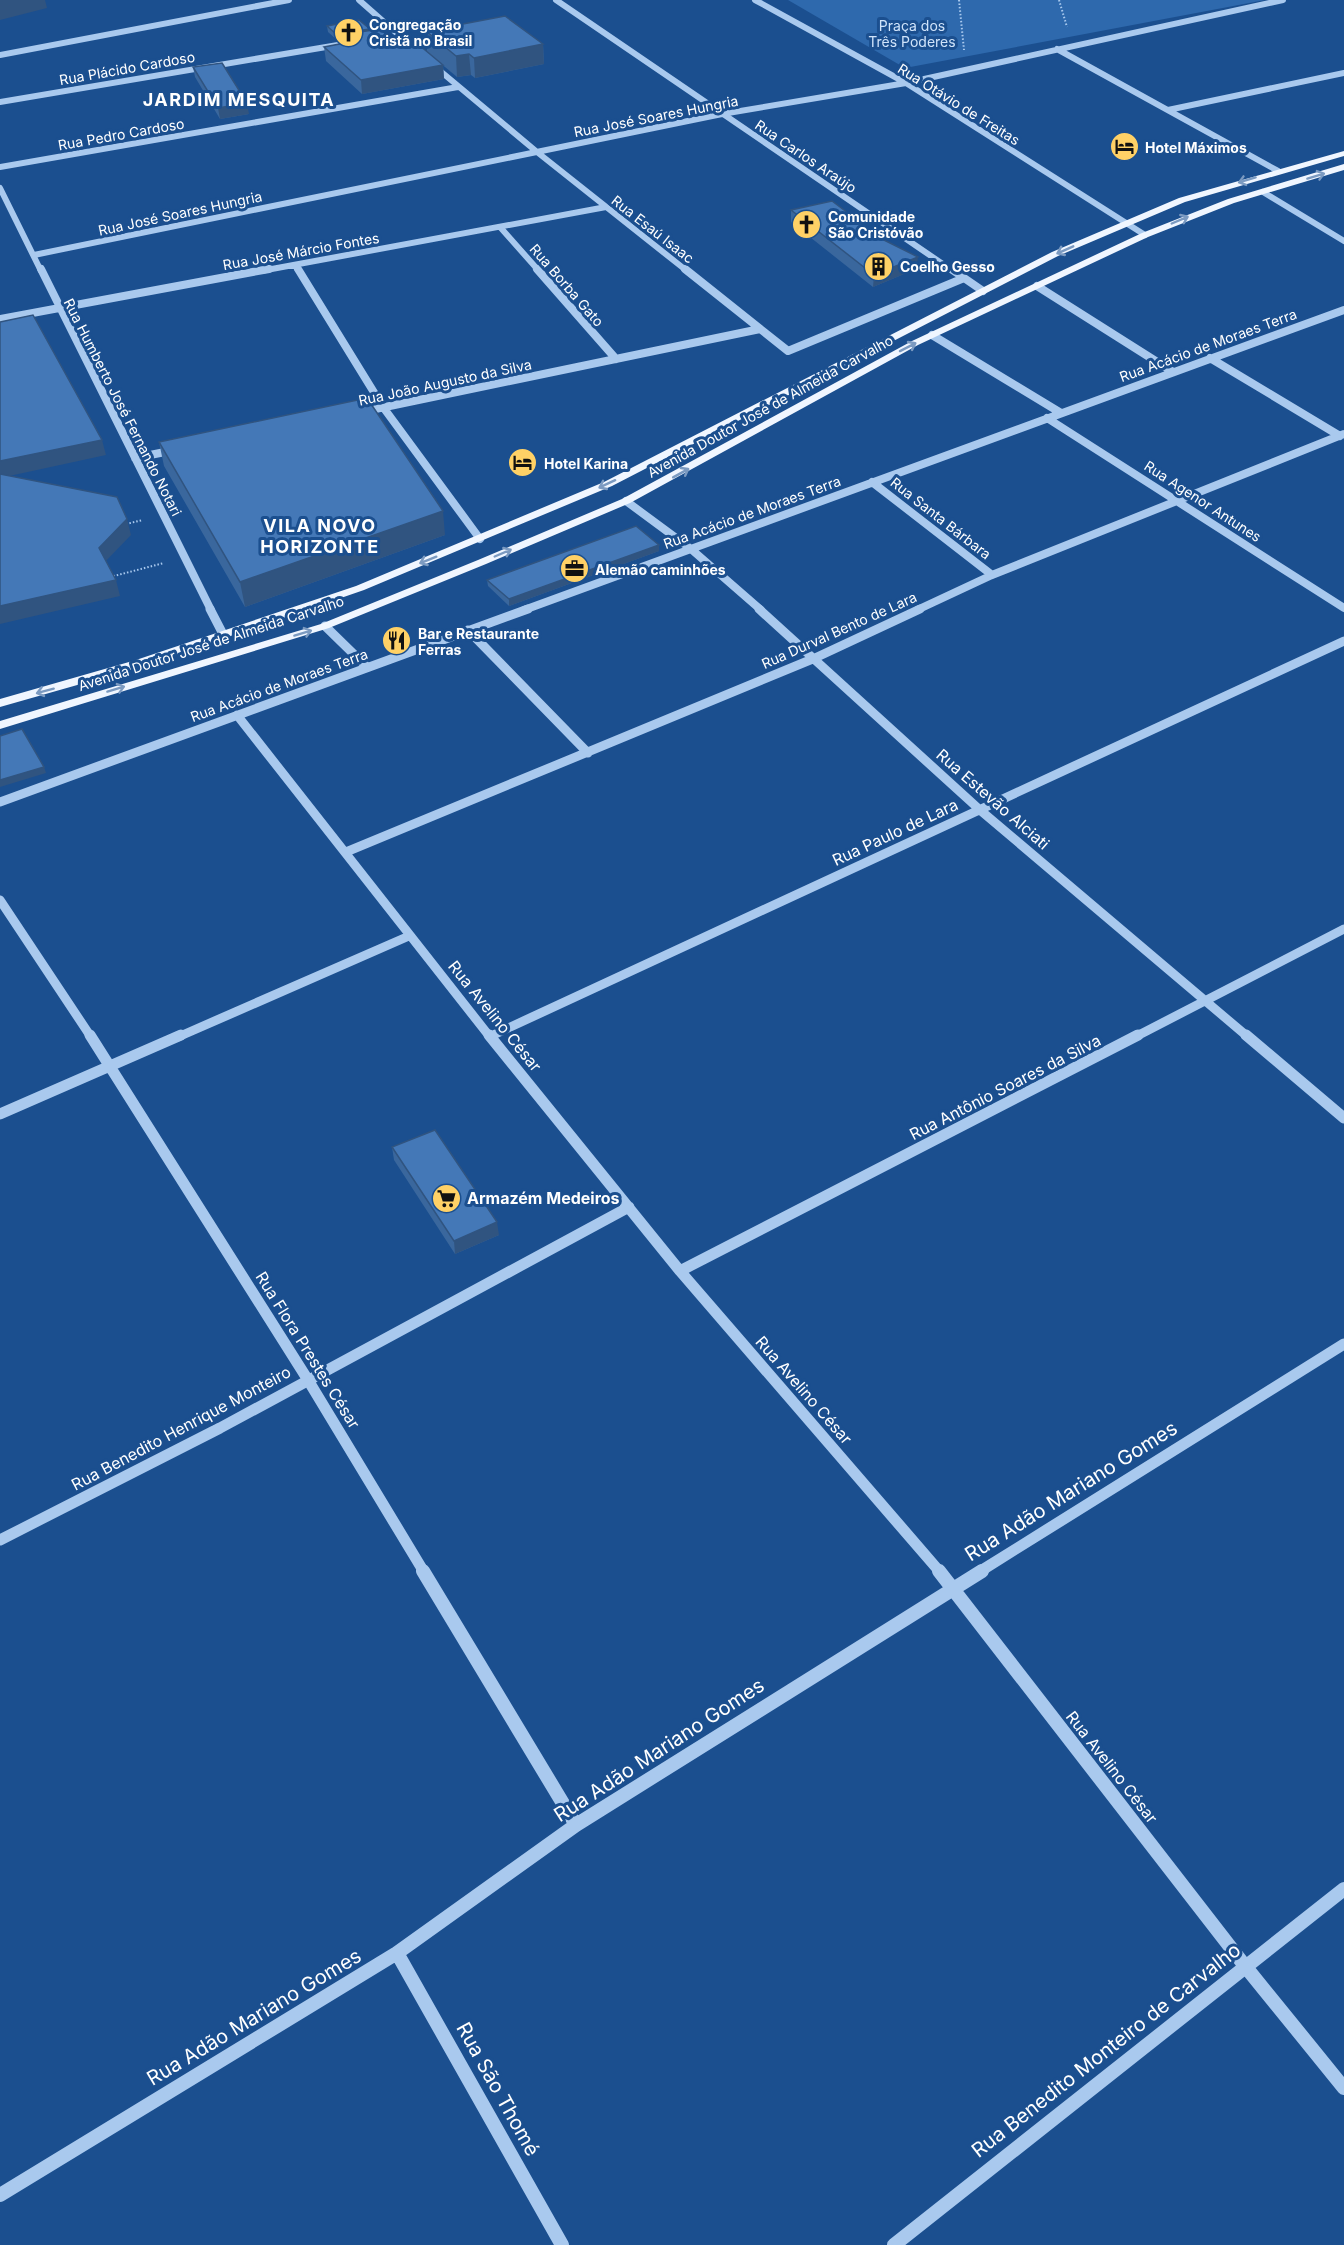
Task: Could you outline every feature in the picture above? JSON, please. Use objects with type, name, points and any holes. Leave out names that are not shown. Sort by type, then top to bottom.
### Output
[{"type":"main road","name":"Avenida Doutor José de Almeida Carvalho","points":[[0,703],[85,680],[224,636],[360,588],[608,484],[1055,254],[1125,223],[1182,200],[1344,153]]},
{"type":"main road","name":"Avenida Doutor José de Almeida Carvalho","points":[[0,725],[325,626],[626,501],[800,404],[932,335],[1145,235],[1231,201],[1344,167]]},
{"type":"street","points":[[0,55],[289,0]]},
{"type":"street","name":"Rua Esaú Isaac","points":[[359,0],[401,34],[458,87],[537,152],[788,351],[964,278]]},
{"type":"street","name":"Rua Carlos Araújo","points":[[556,0],[983,291]]},
{"type":"street","name":"Rua Otávio de Freitas","points":[[755,0],[906,83],[1145,235]]},
{"type":"street","name":"Rua José Soares Hungria","points":[[33,255],[722,114],[906,83],[1283,0]]},
{"type":"street","points":[[389,36],[401,34]]},
{"type":"street","name":"Rua Plácido Cardoso","points":[[0,102],[342,44]]},
{"type":"street","points":[[1057,49],[1278,171]]},
{"type":"street","points":[[1168,110],[1344,73]]},
{"type":"street","name":"Rua Pedro Cardoso","points":[[0,167],[458,87]]},
{"type":"street","name":"Rua Humberto José Fernando Notari","points":[[0,188],[224,636]]},
{"type":"street","points":[[1263,192],[1344,241]]},
{"type":"street","name":"Rua José Márcio Fontes","points":[[0,319],[606,207]]},
{"type":"street","name":"Rua Borba Gato","points":[[500,227],[616,359]]},
{"type":"street","points":[[295,265],[383,407],[480,538]]},
{"type":"street","points":[[1037,286],[1173,372]]},
{"type":"street","name":"Rua Acácio de Moraes Terra","points":[[0,802],[1344,309]]},
{"type":"street","name":"Rua João Augusto da Silva","points":[[356,412],[760,329]]},
{"type":"street","points":[[932,335],[1061,413]]},
{"type":"street","points":[[1210,358],[1342,435]]},
{"type":"street","name":"Rua Agenor Antunes","points":[[1047,418],[1344,608]]},
{"type":"street","name":"Rua Durval Bento de Lara","points":[[346,852],[816,658],[993,575],[1342,435]]},
{"type":"street","points":[[135,458],[182,449]]},
{"type":"street","name":"Rua Santa Bárbara","points":[[872,482],[993,575]]},
{"type":"street","name":"Rua Estevão Alciati","points":[[626,501],[692,549],[816,658],[980,810],[1344,1118]]},
{"type":"street","points":[[325,626],[367,668]]},
{"type":"street","points":[[468,630],[588,753]]},
{"type":"street","name":"Rua Paulo de Lara","points":[[491,1036],[1344,641]]},
{"type":"street","name":"Rua Avelino César","points":[[237,715],[346,852],[409,936],[680,1271],[952,1587],[1245,1966],[1344,2088]]},
{"type":"street","name":"Rua Flora Prestes César","points":[[0,900],[111,1067],[308,1380],[576,1825]]},
{"type":"street","name":"Rua Antônio Soares da Silva","points":[[680,1271],[1344,929]]},
{"type":"street","points":[[0,1114],[409,936]]},
{"type":"street","name":"Rua Benedito Henrique Monteiro","points":[[0,1540],[308,1380],[629,1207]]},
{"type":"street","name":"Rua Adão Mariano Gomes","points":[[0,2195],[397,1953],[576,1825],[952,1587],[1344,1344]]},
{"type":"street","name":"Rua Benedito Monteiro de Carvalho","points":[[894,2245],[1344,1889]]},
{"type":"street","name":"Rua São Thomé","points":[[397,1953],[562,2245]]},
{"type":"path","points":[[959,0],[966,69]]},
{"type":"path","points":[[1059,0],[1073,45]]},
{"type":"path","points":[[110,577],[185,558]]},
{"type":"green space","name":"Praça dos Três Poderes","points":[[788,0],[1265,0],[905,68]]},
{"type":"building","points":[[505,16],[543,44],[474,58],[469,54],[456,56],[426,31]]},
{"type":"building","points":[[359,20],[370,29],[336,34],[327,26]]},
{"type":"building","points":[[380,29],[398,43],[413,40],[443,65],[361,80],[324,47],[355,41],[346,34]]},
{"type":"building","points":[[222,63],[247,103],[218,108],[193,67]]},
{"type":"building","points":[[832,201],[884,240],[918,257],[874,275],[791,210]]},
{"type":"building","points":[[33,315],[102,440],[0,461],[0,322]]},
{"type":"building","points":[[367,398],[443,511],[240,582],[159,442]]},
{"type":"building","points":[[0,474],[117,497],[127,519],[99,548],[116,580],[0,606]]},
{"type":"building","name":"Alemão caminhões","points":[[636,526],[659,545],[509,599],[487,580]]},
{"type":"building","points":[[22,729],[44,767],[0,780],[0,736]]},
{"type":"building","name":"Armazém Medeiros","points":[[435,1130],[497,1222],[454,1241],[392,1147]]},
{"type":"place","name":"Congregação Cristã no Brasil","points":[[348,32]]},
{"type":"place","name":"Hotel Máximos","points":[[1124,147]]},
{"type":"place","name":"Comunidade São Cristóvão","points":[[807,224]]},
{"type":"place","name":"Coelho Gesso","points":[[879,266]]},
{"type":"place","name":"Hotel Karina","points":[[523,463]]},
{"type":"place","name":"Alemão caminhões","points":[[574,569]]},
{"type":"place","name":"Bar e Restaurante Ferras","points":[[397,641]]},
{"type":"place","name":"Armazém Medeiros","points":[[446,1198]]},
{"type":"district","name":"JARDIM MESQUITA","points":[[239,99]]},
{"type":"district","name":"VILA NOVO HORIZONTE","points":[[320,535]]}]
